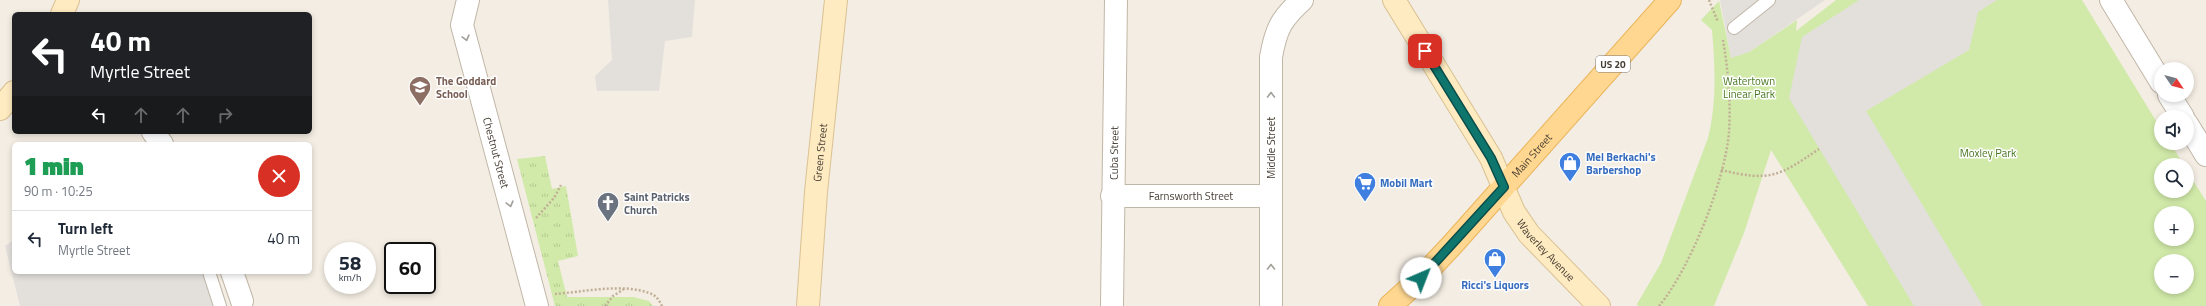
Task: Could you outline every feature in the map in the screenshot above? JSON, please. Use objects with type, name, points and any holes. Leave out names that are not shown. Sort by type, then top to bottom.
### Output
[{"type":"main road","name":"Main Street","points":[[1390,306],[1434,265],[1670,0]]},
{"type":"street","points":[[63,12],[68,0]]},
{"type":"street","name":"Chestnut Street","points":[[468,0],[462,25],[542,300]]},
{"type":"street","name":"Green Street","points":[[808,306],[816,192],[836,0]]},
{"type":"street","name":"Cuba Street","points":[[1112,306],[1112,196],[1116,0]]},
{"type":"street","name":"Middle Street","points":[[1271,306],[1271,56],[1276,32],[1286,14],[1302,0]]},
{"type":"street","name":"Waverley Avenue","points":[[1394,0],[1491,158],[1514,212],[1524,227],[1599,306]]},
{"type":"street","points":[[2110,0],[2154,71]]},
{"type":"street","points":[[0,109],[12,94]]},
{"type":"street","points":[[2194,135],[2206,155]]},
{"type":"street","name":"Farnsworth Street","points":[[1112,196],[1271,196]]},
{"type":"street","points":[[233,274],[242,301]]},
{"type":"lane","points":[[1734,28],[1769,0]]},
{"type":"lane","points":[[210,274],[220,306]]},
{"type":"path","points":[[1709,0],[1719,26]]},
{"type":"path","points":[[1659,306],[1680,275],[1700,234],[1722,170],[1729,132],[1729,103],[1722,35]]},
{"type":"path","points":[[1722,170],[1751,177],[1775,175],[1794,166],[1819,149]]},
{"type":"path","points":[[534,220],[554,198],[561,185]]},
{"type":"path","points":[[605,306],[613,296],[627,288]]},
{"type":"path","points":[[542,300],[627,288],[650,293],[658,299],[662,306]]},
{"type":"green space","name":"Moxley Park","points":[[1836,0],[2082,0],[2154,118],[2154,150],[2174,150],[2180,158],[2154,158],[2154,198],[2194,198],[2194,182],[2206,201],[2206,306],[1868,306],[1771,150],[1744,233],[1714,306],[1638,306],[1637,304],[1661,263],[1708,138],[1711,125],[1714,98],[1714,57],[1712,30],[1701,20],[1719,1],[1731,57],[1749,52],[1797,20],[1796,31]]},
{"type":"green space","points":[[545,156],[552,189],[566,186],[578,256],[558,261],[567,297],[633,297],[649,301],[653,306],[555,306],[517,159]]},
{"type":"shaded area","points":[[608,0],[695,0],[692,37],[665,41],[659,91],[597,91],[595,76],[612,60]]},
{"type":"shaded area","points":[[1720,0],[1825,0],[1749,52],[1731,58]]},
{"type":"shaded area","points":[[1859,0],[1997,0],[1978,12],[1969,50],[1866,111],[1983,306],[1914,306],[1789,98],[1802,37]]},
{"type":"shaded area","points":[[12,241],[12,274],[5,246]]},
{"type":"shaded area","points":[[12,274],[216,274],[224,306],[20,306]]},
{"type":"place","name":"The Goddard School","points":[[420,106]]},
{"type":"place","name":"Mel Berkachi's Barbershop","points":[[1570,182]]},
{"type":"place","name":"Mobil Mart","points":[[1365,202]]},
{"type":"place","name":"Saint Patricks Church","points":[[608,222]]},
{"type":"place","name":"Ricci's Liquors","points":[[1495,278]]},
{"type":"route","points":[[1421,278],[1504,187],[1491,158],[1425,51]]},
{"type":"park label","name":"Watertown Linear Park","points":[[1749,87]]}]
